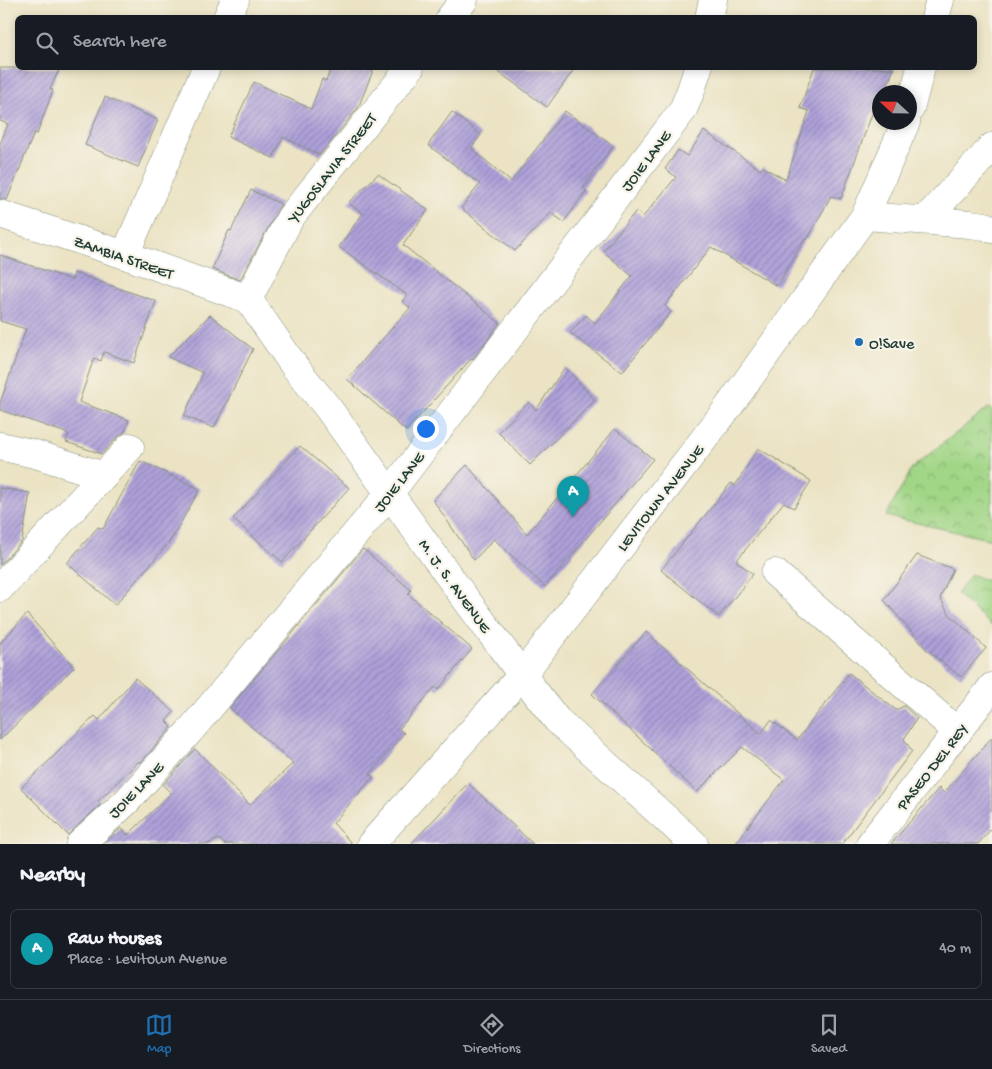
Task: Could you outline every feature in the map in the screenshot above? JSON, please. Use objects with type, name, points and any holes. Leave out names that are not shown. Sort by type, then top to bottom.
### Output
[{"type":"street","points":[[228,15],[235,0]]},
{"type":"street","points":[[452,15],[464,0]]},
{"type":"street","points":[[710,15],[713,0]]},
{"type":"street","points":[[936,15],[940,0]]},
{"type":"street","points":[[125,255],[205,70]]},
{"type":"street","name":"YUGOSLAVIA STREET","points":[[248,300],[290,218],[408,70]]},
{"type":"street","name":"JOIE LANE","points":[[80,844],[126,802],[189,732],[389,494],[683,110],[697,70]]},
{"type":"street","points":[[916,85],[920,70]]},
{"type":"street","name":"LEVITOWN AVENUE","points":[[371,844],[522,675],[727,408],[865,216],[903,130]]},
{"type":"street","points":[[925,220],[992,147]]},
{"type":"street","name":"ZAMBIA STREET","points":[[0,214],[125,255],[248,300]]},
{"type":"street","points":[[865,216],[985,226],[992,229]]},
{"type":"street","name":"M. J. S. AVENUE","points":[[248,300],[295,367],[328,408],[389,494],[557,720],[694,844]]},
{"type":"street","points":[[0,446],[35,454],[104,476]]},
{"type":"street","points":[[0,588],[130,447]]},
{"type":"street","points":[[775,573],[958,732]]},
{"type":"street","name":"PASEO DEL REY","points":[[870,844],[992,687]]},
{"type":"green space","points":[[988,408],[992,411],[992,540],[886,516],[913,467]]},
{"type":"green space","points":[[971,574],[992,583],[992,626],[957,594]]},
{"type":"building","points":[[0,68],[59,70],[50,89],[53,90],[37,134],[34,133],[7,200],[0,199],[0,144],[8,124],[0,121]]},
{"type":"building","points":[[330,70],[373,70],[358,108],[320,155],[283,137],[273,158],[228,137],[254,82],[311,109],[322,79],[326,81]]},
{"type":"building","points":[[496,70],[574,70],[547,107]]},
{"type":"building","points":[[813,70],[893,70],[888,85],[872,85],[872,114],[841,199],[831,196],[807,240],[805,239],[777,286],[711,247],[665,306],[671,312],[622,372],[570,333],[586,315],[595,323],[632,276],[603,251],[636,211],[643,217],[676,177],[665,169],[678,150],[687,156],[704,131],[761,170],[763,167],[786,180],[809,111],[800,108]]},
{"type":"building","points":[[105,97],[158,120],[138,167],[85,145]]},
{"type":"building","points":[[565,111],[613,146],[583,188],[586,191],[564,222],[551,213],[515,251],[461,208],[480,184],[428,145],[452,112],[481,135],[471,148],[511,182]]},
{"type":"building","points":[[378,174],[428,210],[403,245],[500,323],[472,360],[406,431],[347,379],[410,308],[402,301],[407,295],[339,247],[363,213],[348,203]]},
{"type":"building","points":[[251,190],[281,204],[240,280],[212,269],[229,230],[231,231]]},
{"type":"building","points":[[0,255],[72,280],[74,273],[156,301],[134,363],[104,352],[101,361],[94,358],[79,402],[129,420],[124,433],[102,454],[66,442],[69,434],[0,410],[0,403],[26,329],[0,321]]},
{"type":"building","points":[[210,315],[253,349],[214,428],[184,416],[203,373],[168,357]]},
{"type":"building","points":[[565,367],[595,400],[530,465],[498,432],[529,402],[536,410]]},
{"type":"building","points":[[615,429],[653,459],[545,587],[494,539],[474,560],[433,500],[467,465],[527,534]]},
{"type":"building","points":[[300,446],[349,488],[282,562],[233,519]]},
{"type":"building","points":[[758,448],[811,481],[794,508],[784,502],[736,561],[753,574],[719,617],[661,570],[731,483],[735,486]]},
{"type":"building","points":[[140,461],[200,489],[169,543],[115,605],[67,563],[98,527],[103,529]]},
{"type":"building","points":[[0,488],[30,493],[22,541],[0,565]]},
{"type":"building","points":[[363,549],[411,590],[408,594],[472,649],[438,690],[435,687],[399,729],[404,733],[370,774],[373,777],[333,823],[352,844],[224,844],[219,839],[208,844],[103,844],[121,828],[128,835],[171,793],[163,785],[195,749],[250,805],[293,763],[230,708]]},
{"type":"building","points":[[917,555],[953,569],[940,598],[949,614],[986,648],[961,677],[927,650],[884,600]]},
{"type":"building","points":[[27,614],[74,667],[0,740],[0,643]]},
{"type":"building","points":[[646,632],[761,734],[771,720],[797,740],[849,673],[896,710],[904,706],[917,718],[904,739],[912,751],[842,844],[735,844],[784,780],[742,747],[697,792],[592,694]]},
{"type":"building","points":[[135,678],[174,712],[166,721],[172,727],[140,763],[139,761],[98,801],[101,804],[68,835],[21,788],[95,716],[99,720]]},
{"type":"building","points":[[992,737],[992,828],[978,844],[891,844],[939,788],[944,793]]},
{"type":"building","points":[[468,783],[533,844],[411,844]]},
{"type":"place","name":"O!Save","points":[[859,342]]},
{"type":"place","name":"Raw Houses","points":[[573,517]]}]
